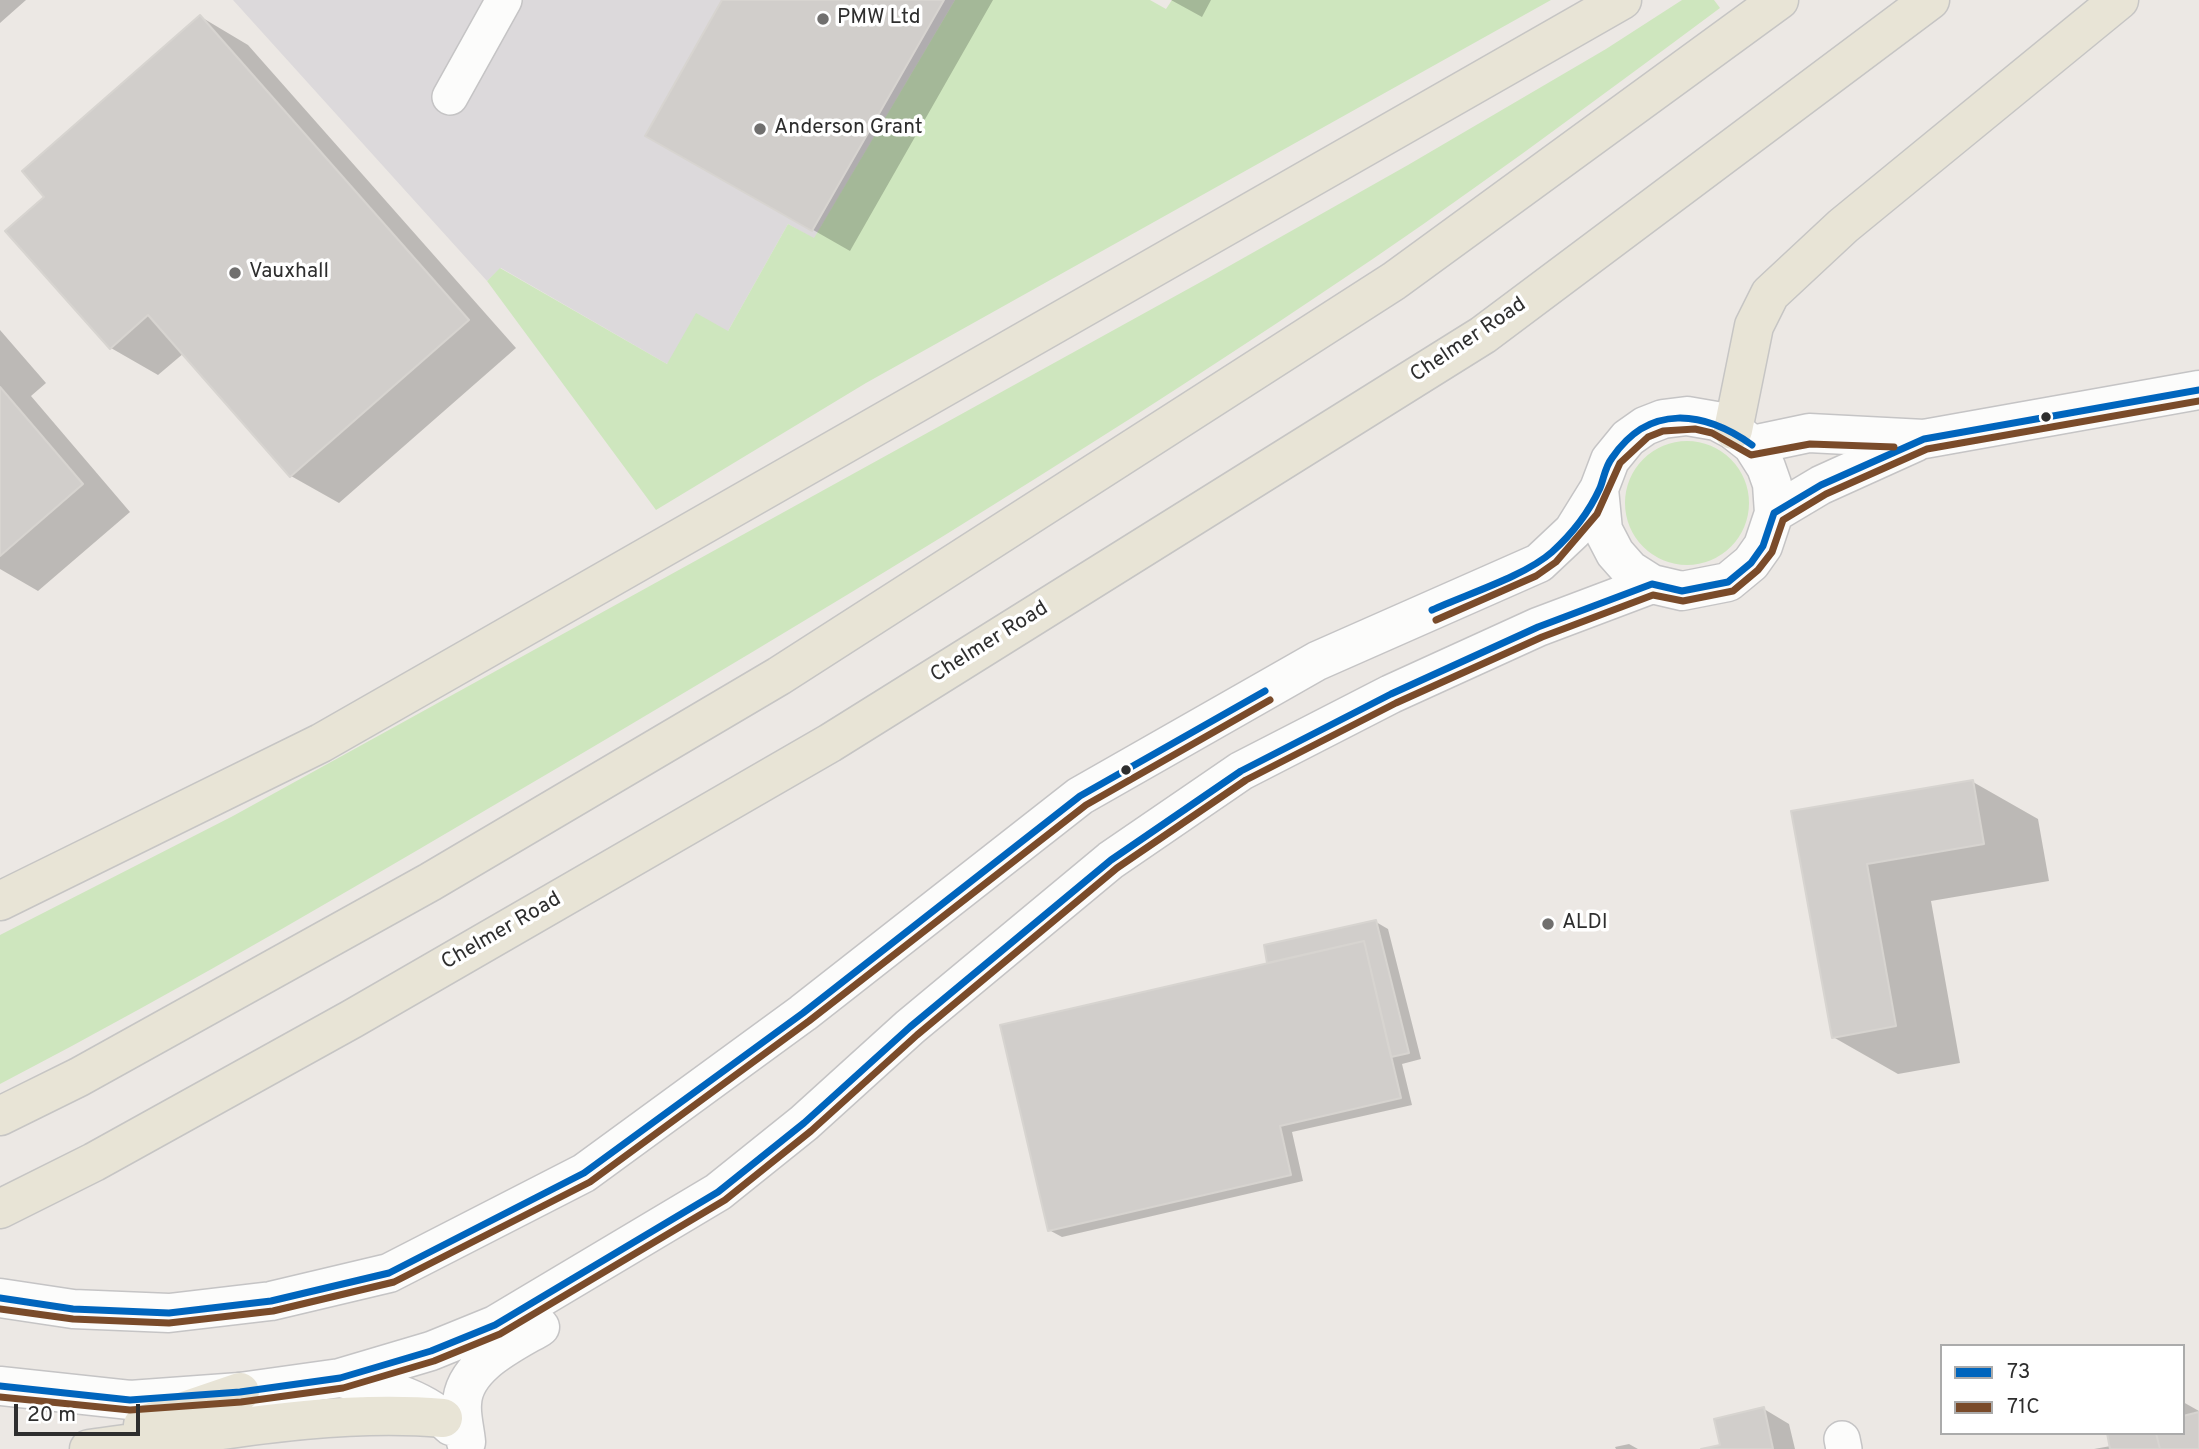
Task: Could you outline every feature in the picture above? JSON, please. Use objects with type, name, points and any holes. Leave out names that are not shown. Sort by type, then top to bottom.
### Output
[{"type":"main road","points":[[0,901],[321,744],[1622,0]]},
{"type":"main road","points":[[0,1116],[79,1077],[418,888],[779,676],[1394,281],[1779,0]]},
{"type":"main road","name":"Chelmer Road","points":[[0,1209],[94,1161],[352,1019],[830,743],[1483,335],[1930,0]]},
{"type":"main road","points":[[1742,437],[1754,326],[1770,294],[1843,226],[2119,0]]},
{"type":"main road","points":[[1742,437],[1810,433],[1924,439],[2199,390]]},
{"type":"main road","points":[[0,1298],[73,1309],[169,1312],[271,1301],[388,1273],[584,1173],[803,1013],[1080,796],[1317,661],[1539,563],[1573,531],[1599,489],[1610,460],[1628,438],[1645,426],[1664,419],[1687,416],[1716,421],[1742,437],[1766,467],[1772,484],[1774,513],[1763,546],[1751,563],[1728,582],[1682,591],[1652,584],[1630,570],[1615,553],[1603,530],[1599,489]]},
{"type":"main road","points":[[1774,513],[1821,485],[1924,439]]},
{"type":"main road","points":[[460,1436],[462,1403],[467,1380],[502,1349],[622,1276],[702,1203],[804,1123],[910,1027],[1111,860],[1241,771],[1391,694],[1538,627],[1652,584]]},
{"type":"main road","points":[[0,1385],[131,1400],[240,1392],[340,1378],[431,1351],[495,1325],[702,1203]]},
{"type":"main road","points":[[340,1378],[400,1394],[460,1436]]},
{"type":"main road","points":[[74,1449],[240,1392]]},
{"type":"main road","points":[[89,1449],[317,1419],[390,1413],[460,1436]]},
{"type":"street","points":[[450,97],[504,0]]},
{"type":"shaded area","points":[[233,0],[955,0],[814,239],[788,224],[728,331],[667,364],[501,268],[487,281]]},
{"type":"green space","points":[[955,0],[1150,0],[1166,9],[1172,0],[1551,0],[866,383],[656,510],[487,281],[500,268],[667,364],[696,313],[728,331],[788,224],[814,238]]},
{"type":"green space","points":[[1682,0],[1714,0],[1720,8],[1423,224],[1134,416],[848,594],[490,808],[212,969],[0,1084],[0,935],[233,816],[1208,278],[1606,49]]},
{"type":"green space","points":[[1687,441],[1711,446],[1731,459],[1744,479],[1749,503],[1744,527],[1731,547],[1711,560],[1687,565],[1663,560],[1643,547],[1630,527],[1625,503],[1630,479],[1643,459],[1663,446]]},
{"type":"building","points":[[722,0],[944,0],[812,231],[645,136]]},
{"type":"building","name":"Vauxhall","points":[[200,15],[469,320],[290,477],[148,315],[110,349],[5,231],[44,197],[22,171]]},
{"type":"building","points":[[0,387],[83,484],[0,556]]},
{"type":"building","points":[[1973,780],[1984,844],[1867,864],[1896,1026],[1832,1038],[1791,811]]},
{"type":"building","points":[[1376,920],[1409,1053],[1391,1057],[1364,941],[1267,963],[1264,945]]},
{"type":"building","points":[[1364,941],[1401,1098],[1280,1126],[1291,1175],[1048,1231],[1000,1025]]},
{"type":"building","points":[[1764,1407],[1773,1449],[1701,1449],[1720,1445],[1714,1419]]},
{"type":"building","points":[[2199,1412],[2199,1449],[2160,1449],[2156,1435],[2185,1435],[2185,1416]]},
{"type":"building","points":[[2107,1435],[2156,1435],[2160,1449],[2110,1449]]},
{"type":"transit line","name":"73","points":[[0,1386],[130,1400],[240,1392],[340,1378],[431,1351],[495,1325],[718,1192],[804,1123],[910,1027],[1111,860],[1241,771],[1391,694],[1538,627],[1652,584],[1682,591],[1728,582],[1751,563],[1763,546],[1774,513],[1821,485],[1924,439],[2199,390]]},
{"type":"transit line","name":"71C","points":[[0,1397],[130,1410],[241,1402],[343,1388],[434,1361],[500,1334],[725,1200],[811,1131],[917,1035],[1117,868],[1246,780],[1396,703],[1542,637],[1653,595],[1683,601],[1733,591],[1758,570],[1772,552],[1783,520],[1826,494],[1927,449],[2199,401]]},
{"type":"transit line","name":"73","points":[[1432,610],[1511,577],[1552,552],[1591,506],[1612,458],[1627,440],[1643,428],[1678,418],[1696,420],[1715,425],[1752,445]]},
{"type":"transit line","name":"71C","points":[[1436,620],[1536,576],[1556,562],[1597,514],[1620,463],[1648,437],[1663,431],[1695,429],[1712,433],[1751,455],[1810,444],[1894,447]]},
{"type":"transit line","name":"73","points":[[0,1298],[73,1309],[169,1313],[271,1301],[389,1273],[584,1173],[803,1013],[1080,796],[1265,691]]},
{"type":"transit line","name":"71C","points":[[0,1309],[73,1319],[169,1323],[273,1311],[394,1282],[590,1182],[809,1021],[1086,805],[1270,700]]},
{"type":"place","name":"PMW Ltd","points":[[823,19]]},
{"type":"place","name":"Anderson Grant","points":[[760,129]]},
{"type":"place","name":"Vauxhall","points":[[235,273]]},
{"type":"place","name":"ALDI","points":[[1548,924]]}]
